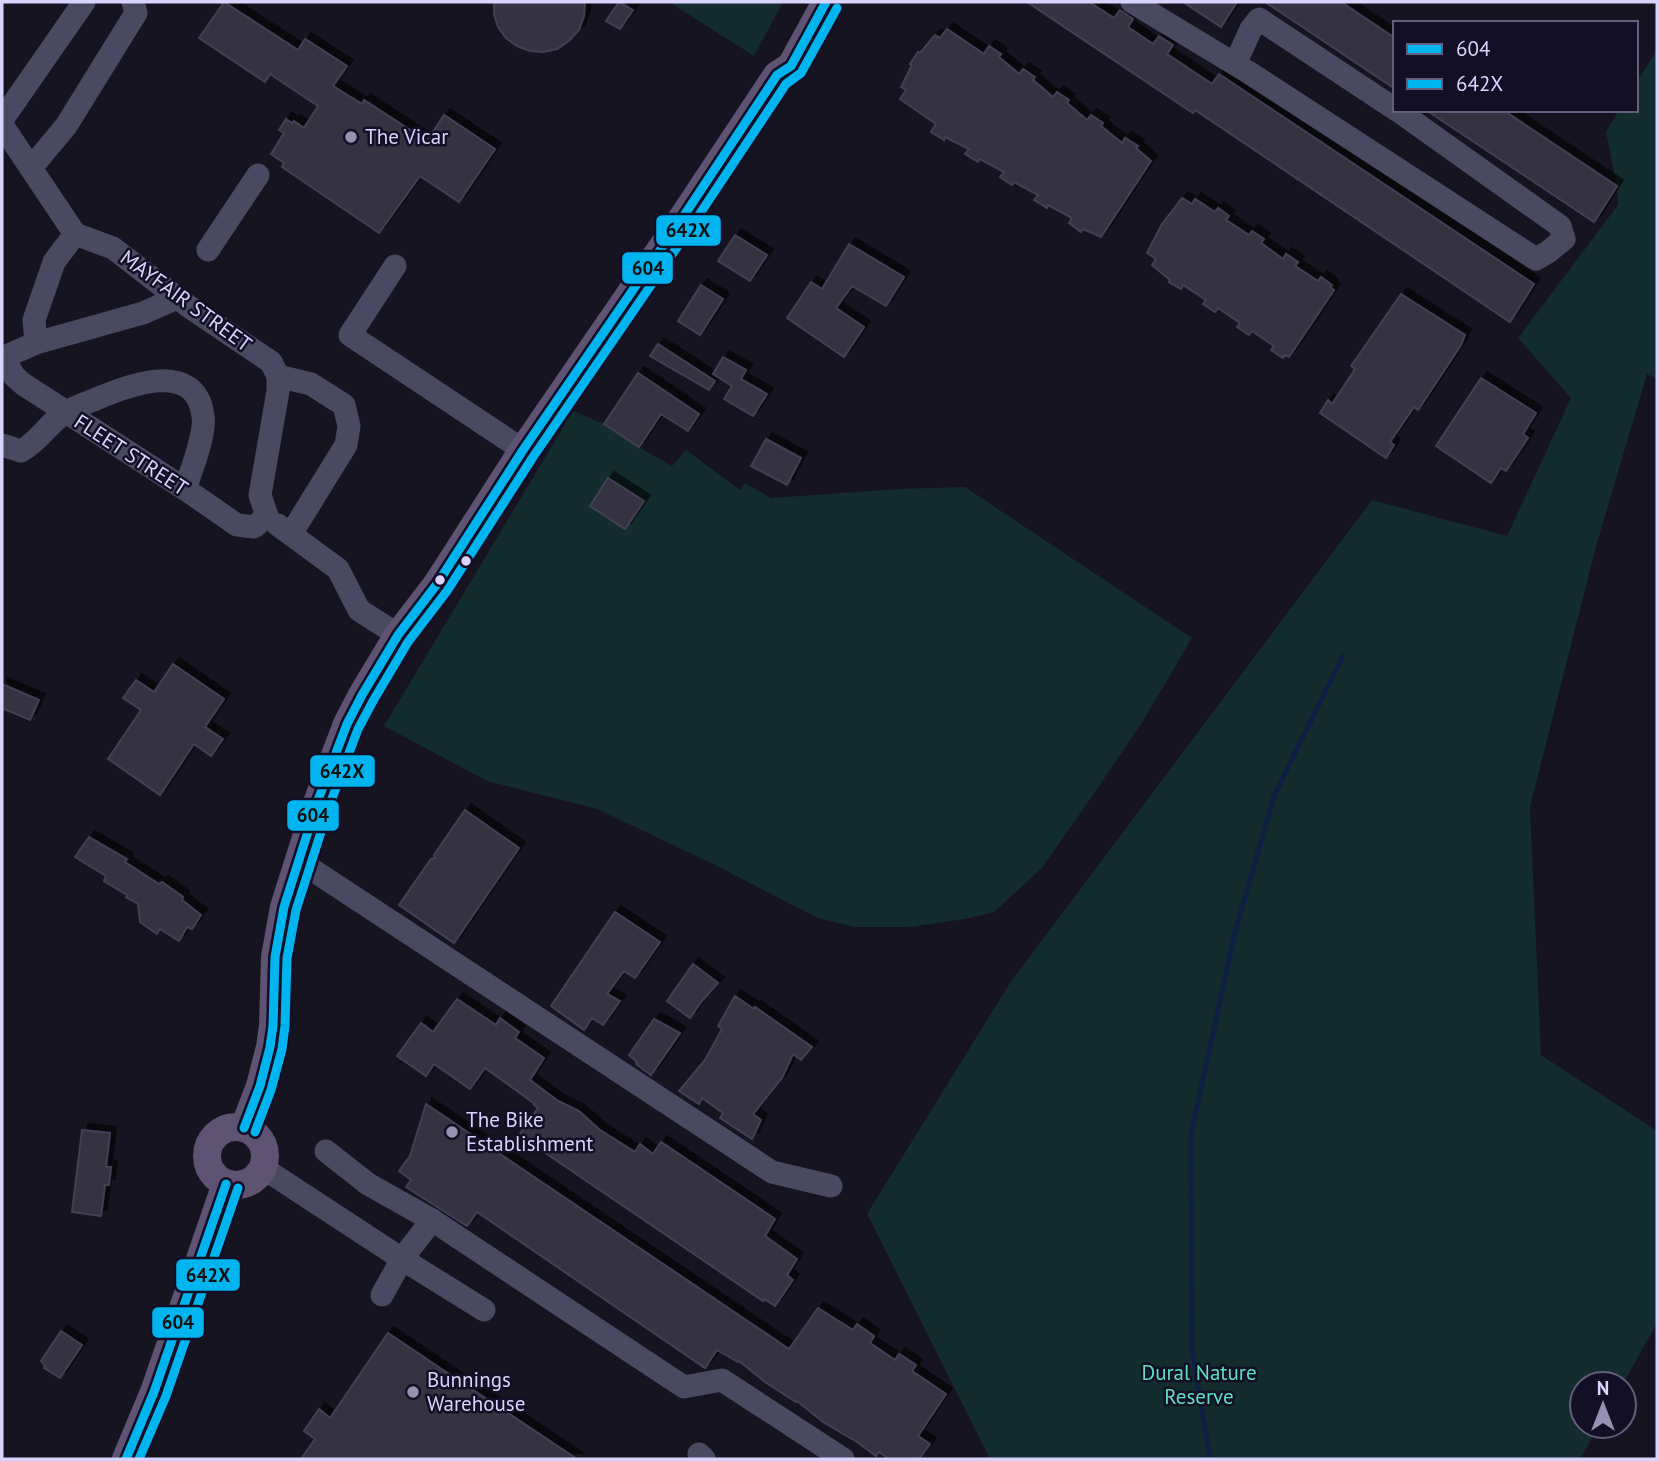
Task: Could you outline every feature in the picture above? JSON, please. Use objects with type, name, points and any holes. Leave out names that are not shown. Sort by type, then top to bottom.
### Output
[{"type":"main road","points":[[777,75],[778,60],[809,2]]},
{"type":"main road","points":[[244,1128],[260,1086],[270,1047],[274,969],[284,907],[322,788],[347,724],[398,635],[437,584],[523,450],[777,75],[791,66],[826,2]]},
{"type":"main road","points":[[244,1128],[253,1132],[264,1148],[263,1168],[243,1185],[226,1184],[217,1179],[206,1162],[209,1142],[224,1129],[244,1128]]},
{"type":"main road","points":[[126,1459],[154,1392],[226,1184]]},
{"type":"lane","points":[[36,343],[34,320],[54,262],[75,234],[2,122],[85,2]]},
{"type":"lane","points":[[31,168],[66,127],[122,36],[136,13],[133,2]]},
{"type":"lane","points":[[1132,2],[1235,64],[1536,259],[1564,239],[1560,226],[1399,112]]},
{"type":"lane","points":[[1235,64],[1251,29],[1259,19],[1393,108]]},
{"type":"lane","points":[[208,250],[258,175]]},
{"type":"lane","name":"MAYFAIR STREET","points":[[75,234],[113,248],[177,298],[271,362],[278,376]]},
{"type":"lane","points":[[395,266],[350,335],[523,450]]},
{"type":"lane","points":[[5,369],[36,343],[143,313],[177,298]]},
{"type":"lane","name":"FLEET STREET","points":[[5,369],[23,384],[237,525],[254,527],[267,516]]},
{"type":"lane","points":[[291,534],[346,445],[349,426],[344,405],[311,384],[278,376],[278,391],[260,495],[267,516],[291,534],[338,569],[359,610],[398,635]]},
{"type":"lane","points":[[2,445],[21,451],[31,445],[65,412],[116,391],[156,380],[170,380],[184,384],[194,391],[203,416],[203,427],[185,489]]},
{"type":"lane","points":[[299,862],[772,1172],[831,1186]]},
{"type":"lane","points":[[326,1151],[368,1184],[379,1180],[432,1220],[684,1387],[722,1380],[843,1459]]},
{"type":"lane","points":[[263,1168],[484,1310]]},
{"type":"lane","points":[[382,1295],[402,1259],[432,1220]]},
{"type":"green space","points":[[669,2],[783,2],[754,56]]},
{"type":"green space","name":"Dural Nature Reserve","points":[[1657,50],[1657,379],[1647,374],[1595,550],[1530,807],[1541,1055],[1657,1131],[1657,1323],[1631,1370],[1568,1370],[1568,1440],[1591,1440],[1580,1459],[990,1459],[867,1214],[1010,983],[1372,500],[1507,536],[1571,398],[1518,338],[1618,205],[1606,132],[1618,112],[1638,112],[1638,80]]},
{"type":"green space","points":[[573,411],[604,424],[672,466],[686,450],[740,490],[745,483],[771,498],[965,487],[1192,638],[1143,721],[1041,869],[994,912],[910,927],[855,927],[818,918],[597,809],[487,781],[384,726]]},
{"type":"building","name":"The Vicar","points":[[224,2],[298,50],[305,39],[347,66],[333,86],[362,104],[364,100],[427,141],[444,115],[495,149],[459,202],[420,176],[379,233],[282,167],[284,163],[271,154],[284,133],[279,130],[286,119],[304,128],[318,106],[270,74],[265,82],[199,38]]},
{"type":"building","points":[[494,2],[585,2],[584,16],[579,30],[557,49],[530,51],[506,38],[498,27]]},
{"type":"building","points":[[619,2],[633,10],[620,29],[606,21]]},
{"type":"building","points":[[1027,2],[1089,2],[1114,18],[1120,10],[1133,19],[1128,27],[1153,44],[1159,36],[1173,45],[1167,54],[1212,84],[1219,74],[1534,284],[1510,322],[1195,110],[1193,113]]},
{"type":"building","points":[[1183,2],[1237,2],[1221,27]]},
{"type":"building","points":[[1265,2],[1341,2],[1393,37],[1393,88]]},
{"type":"building","points":[[947,29],[984,54],[989,46],[1001,54],[999,57],[1019,74],[1023,69],[1035,77],[1033,80],[1053,97],[1057,92],[1069,100],[1067,103],[1087,120],[1091,115],[1103,123],[1101,126],[1122,143],[1125,138],[1138,146],[1136,148],[1151,161],[1101,237],[1083,229],[1081,232],[1069,223],[1072,218],[1048,205],[1047,208],[1034,200],[1038,195],[1000,177],[1004,172],[980,159],[978,162],[965,154],[969,149],[931,132],[936,124],[900,99],[906,90],[901,87],[918,52],[920,53],[935,35],[940,38]]},
{"type":"building","points":[[1429,112],[1506,112],[1617,186],[1594,222]]},
{"type":"building","points":[[1182,198],[1192,204],[1195,199],[1215,212],[1218,208],[1229,216],[1226,220],[1249,235],[1252,231],[1264,239],[1261,243],[1283,259],[1286,254],[1298,262],[1295,266],[1318,281],[1321,277],[1332,285],[1330,287],[1334,290],[1289,357],[1285,355],[1283,358],[1271,350],[1274,346],[1252,331],[1249,335],[1237,327],[1240,323],[1218,308],[1215,312],[1203,304],[1206,300],[1183,285],[1181,289],[1169,282],[1170,280],[1152,265],[1156,259],[1147,253],[1162,224]]},
{"type":"building","points":[[735,235],[767,255],[750,281],[718,261]]},
{"type":"building","points":[[849,244],[904,277],[886,306],[852,286],[836,308],[864,327],[844,357],[787,318],[811,282],[822,289]]},
{"type":"building","points":[[701,285],[723,299],[700,335],[678,321]]},
{"type":"building","points":[[1401,294],[1465,335],[1418,410],[1414,407],[1390,442],[1394,445],[1386,458],[1320,413],[1328,400],[1332,404],[1355,369],[1351,366]]},
{"type":"building","points":[[658,344],[715,381],[709,390],[650,356]]},
{"type":"building","points":[[723,357],[746,370],[741,379],[767,394],[753,416],[724,399],[732,386],[713,374]]},
{"type":"building","points":[[638,373],[699,414],[688,431],[661,414],[639,447],[604,424]]},
{"type":"building","points":[[1481,378],[1536,413],[1523,434],[1528,438],[1506,471],[1501,468],[1491,483],[1436,446]]},
{"type":"building","points":[[766,439],[801,458],[787,485],[751,466]]},
{"type":"building","points":[[608,478],[644,501],[625,529],[590,506]]},
{"type":"building","points":[[173,664],[224,699],[205,727],[223,739],[211,756],[194,744],[160,795],[108,759],[141,710],[123,698],[136,680],[154,692]]},
{"type":"building","points":[[2,684],[39,700],[30,720],[2,708]]},
{"type":"building","points":[[465,810],[519,848],[454,943],[399,905],[431,859],[435,858],[434,855]]},
{"type":"building","points":[[89,837],[183,897],[182,900],[201,915],[192,929],[187,927],[179,941],[160,929],[157,934],[140,922],[138,904],[104,881],[106,876],[75,857]]},
{"type":"building","points":[[615,912],[660,942],[635,978],[624,971],[607,994],[620,1001],[603,1025],[592,1018],[584,1030],[551,1006]]},
{"type":"building","points":[[693,964],[718,983],[690,1018],[667,1001]]},
{"type":"building","points":[[735,996],[812,1047],[801,1060],[793,1054],[782,1078],[753,1114],[761,1120],[752,1139],[720,1118],[723,1113],[702,1098],[699,1104],[679,1091],[705,1060],[722,1029],[718,1026]]},
{"type":"building","points":[[457,999],[496,1025],[500,1018],[519,1032],[515,1038],[544,1058],[530,1080],[558,1101],[579,1111],[600,1130],[635,1152],[640,1144],[653,1154],[661,1142],[775,1219],[765,1236],[797,1259],[787,1275],[793,1280],[775,1306],[764,1299],[763,1301],[519,1135],[538,1108],[485,1068],[470,1089],[434,1064],[426,1076],[397,1056],[421,1023],[433,1032]]},
{"type":"building","points":[[654,1019],[680,1033],[651,1075],[629,1055]]},
{"type":"building","points":[[426,1104],[789,1349],[818,1308],[853,1330],[857,1324],[874,1336],[870,1343],[895,1360],[899,1354],[916,1365],[912,1371],[946,1394],[918,1436],[930,1444],[919,1459],[889,1459],[879,1452],[876,1456],[765,1382],[739,1361],[717,1350],[705,1368],[477,1212],[467,1226],[406,1187],[411,1180],[399,1171],[410,1156]]},
{"type":"building","points":[[82,1130],[110,1133],[106,1167],[111,1167],[109,1185],[105,1185],[101,1216],[72,1212]]},
{"type":"building","points":[[61,1331],[82,1345],[60,1378],[44,1368],[41,1361]]},
{"type":"building","name":"Bunnings Warehouse","points":[[388,1333],[577,1459],[301,1459],[315,1439],[304,1431],[319,1409],[330,1418]]},
{"type":"waterway","points":[[1210,1459],[1192,1351],[1191,1134],[1235,932],[1274,796],[1343,656]]},
{"type":"transit line","name":"604","points":[[244,1128],[260,1086],[270,1047],[275,957],[284,907],[318,800],[347,724],[398,635],[437,584],[523,450],[777,75],[791,66],[826,2]]},
{"type":"transit line","name":"642X","points":[[255,1132],[271,1090],[282,1049],[287,958],[296,910],[330,804],[358,729],[408,642],[447,591],[533,457],[786,84],[801,73],[837,8]]},
{"type":"transit line","name":"604","points":[[126,1459],[154,1392],[226,1184]]},
{"type":"transit line","name":"642X","points":[[139,1459],[166,1396],[238,1188]]},
{"type":"place","name":"The Vicar","points":[[351,137]]},
{"type":"place","name":"The Bike Establishment","points":[[452,1132]]},
{"type":"place","name":"Bunnings Warehouse","points":[[413,1392]]}]
